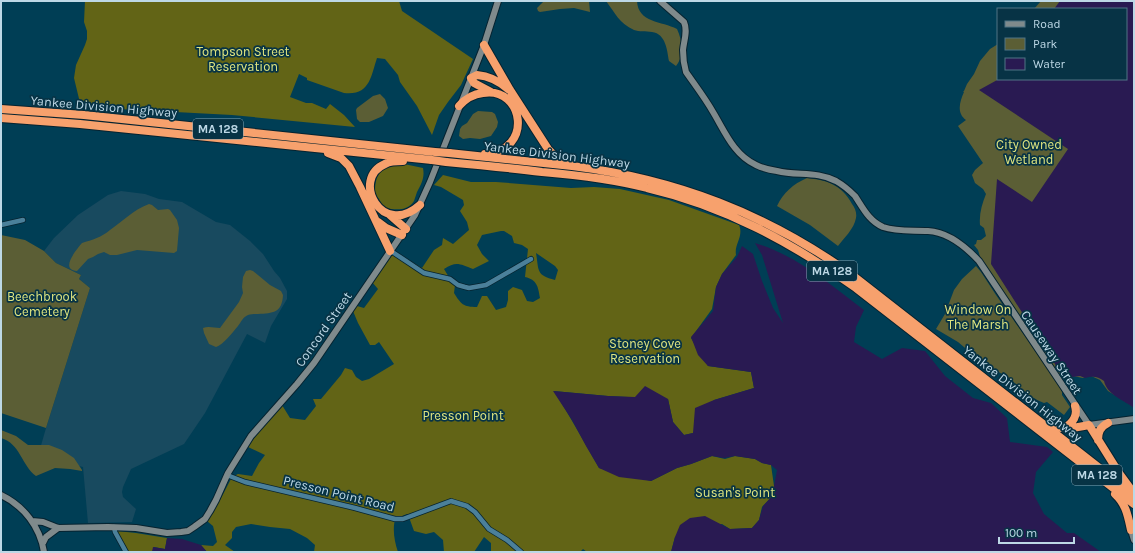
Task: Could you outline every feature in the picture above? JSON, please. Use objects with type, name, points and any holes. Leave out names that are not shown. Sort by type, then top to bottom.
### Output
[{"type":"highway","points":[[484,45],[510,90],[545,146],[551,153],[570,163],[626,174]]},
{"type":"highway","points":[[449,153],[479,154],[495,152],[505,148],[513,140],[518,125],[516,112],[508,100],[474,83],[471,78],[476,74],[489,77],[510,90]]},
{"type":"highway","points":[[459,106],[474,95],[485,92],[494,93]]},
{"type":"highway","name":"Yankee Division Highway","points":[[1,109],[84,115],[566,165],[626,174],[704,196],[756,218],[798,239],[834,262],[1134,495]]},
{"type":"highway","name":"Yankee Division Highway","points":[[1,118],[80,124],[583,176],[626,183],[690,200],[746,222],[789,244],[847,282],[1134,504]]},
{"type":"highway","points":[[260,142],[325,152],[341,158],[348,164],[353,173],[391,251]]},
{"type":"highway","points":[[420,205],[408,213],[396,215],[388,213],[378,207],[374,202],[371,195],[371,181],[377,169],[385,164],[406,160],[431,160]]},
{"type":"highway","points":[[388,213],[404,232]]},
{"type":"highway","points":[[375,218],[386,228],[404,232]]},
{"type":"highway","points":[[991,383],[1056,428],[1089,425],[1125,482],[1134,491]]},
{"type":"highway","points":[[1065,428],[1071,424],[1075,417],[1077,412],[1075,406]]},
{"type":"highway","points":[[1098,440],[1102,426],[1108,422]]},
{"type":"highway","points":[[1060,446],[1117,494],[1125,507],[1133,526]]},
{"type":"street","name":"Concord Street","points":[[32,521],[43,522],[58,528],[136,528],[167,533],[188,531],[200,523],[210,511],[227,475],[251,436],[298,384],[314,363],[415,215],[430,182],[484,45],[498,1]]},
{"type":"street","name":"Causeway Street","points":[[660,1],[681,18],[685,26],[683,50],[686,72],[708,104],[733,146],[745,158],[756,165],[783,173],[816,174],[826,177],[849,191],[875,223],[884,227],[908,231],[930,231],[938,233],[963,245],[979,261],[1089,425]]},
{"type":"street","points":[[1,225],[23,220]]},
{"type":"street","points":[[391,251],[424,273],[450,280],[458,285],[469,288],[486,285],[531,259]]},
{"type":"street","points":[[1089,425],[1134,419]]},
{"type":"street","name":"Presson Point Road","points":[[227,475],[245,482],[395,519],[403,519],[451,501],[458,502],[475,512],[489,529],[507,540],[521,552]]},
{"type":"street","points":[[1,495],[20,508],[32,521],[43,543],[44,552]]},
{"type":"street","points":[[1133,526],[1134,540]]},
{"type":"street","points":[[114,527],[114,532],[126,552]]},
{"type":"street","points":[[43,543],[46,537],[58,528]]},
{"type":"shaded area","points":[[121,191],[145,194],[159,199],[182,202],[216,222],[230,225],[263,254],[280,278],[287,291],[287,299],[271,326],[265,343],[247,334],[205,413],[184,444],[131,469],[122,492],[123,497],[136,509],[132,522],[88,523],[83,467],[38,456],[90,288],[79,279],[81,275],[56,263],[44,251],[54,238],[78,215],[108,195]]},
{"type":"green space","name":"Tompson Street Reservation","points":[[85,1],[399,1],[402,11],[473,59],[461,85],[439,115],[432,135],[417,106],[400,82],[398,75],[385,59],[377,58],[371,78],[364,88],[359,91],[344,93],[307,80],[307,78],[299,74],[290,97],[306,103],[312,103],[326,109],[330,104],[344,115],[355,127],[232,115],[81,107],[74,78],[76,65],[87,39],[87,31],[84,22]]},
{"type":"green space","points":[[544,1],[589,1],[590,12],[574,8],[540,12],[537,8]]},
{"type":"green space","points":[[606,1],[637,1],[638,8],[646,17],[677,29],[682,52],[676,66],[669,61],[665,43],[657,33],[636,31],[629,27],[618,17]]},
{"type":"green space","name":"City Owned Wetland","points":[[1041,1],[1134,1],[1134,407],[1108,391],[1100,380],[1089,375],[1083,378],[1073,376],[1060,377],[1043,349],[981,260],[978,250],[974,245],[976,244],[977,240],[981,240],[986,236],[984,228],[980,225],[980,221],[981,209],[986,194],[983,189],[975,183],[972,175],[983,163],[958,126],[966,120],[961,114],[960,110],[963,91],[980,61],[990,49],[997,45],[997,80],[1127,80],[1127,8],[1035,8]]},
{"type":"green space","points":[[380,94],[385,99],[388,108],[383,116],[369,122],[360,122],[357,119],[357,108],[373,96]]},
{"type":"green space","points":[[478,111],[492,112],[495,114],[498,122],[497,127],[491,136],[480,139],[463,139],[459,136],[460,129],[467,123],[473,114]]},
{"type":"green space","points":[[392,164],[404,164],[423,168],[423,178],[414,201],[411,205],[404,209],[391,209],[383,207],[375,194],[376,180],[378,176],[383,170]]},
{"type":"green space","points":[[443,175],[471,182],[496,182],[571,188],[594,187],[620,189],[669,200],[739,225],[740,236],[736,247],[736,255],[722,274],[716,287],[712,309],[691,338],[708,366],[751,372],[754,388],[714,400],[693,433],[684,435],[673,422],[668,399],[608,396],[554,391],[599,468],[651,481],[677,468],[712,456],[725,459],[735,456],[755,459],[762,463],[771,465],[775,493],[762,507],[759,520],[752,528],[730,529],[722,524],[675,537],[671,552],[587,552],[583,549],[580,552],[491,552],[491,543],[484,537],[474,552],[444,552],[443,540],[434,532],[426,534],[414,531],[410,520],[410,515],[407,514],[396,516],[395,520],[394,534],[398,552],[314,552],[315,545],[307,538],[290,529],[251,524],[236,527],[232,532],[232,538],[225,545],[235,552],[207,552],[201,545],[213,546],[217,542],[213,526],[207,521],[232,477],[238,474],[252,476],[265,455],[248,447],[265,422],[282,405],[290,418],[305,420],[316,406],[313,399],[321,399],[345,368],[352,370],[356,377],[362,381],[369,379],[394,364],[379,342],[375,345],[370,345],[353,311],[357,306],[364,308],[378,289],[372,282],[392,255],[397,253],[422,268],[434,250],[442,245],[443,238],[453,244],[469,230],[467,222],[460,211],[464,205],[463,200],[441,187],[434,185]],"holes":[[[504,231],[512,236],[514,243],[522,245],[528,249],[525,277],[529,278],[536,284],[540,298],[533,302],[527,301],[522,290],[513,287],[508,291],[506,307],[496,310],[487,296],[482,296],[477,307],[463,304],[454,293],[455,285],[444,269],[455,264],[473,269],[489,261],[482,254],[477,245],[482,235]],[[536,253],[555,266],[558,270],[555,280],[541,274],[538,268]]]},
{"type":"green space","points":[[807,178],[821,180],[839,188],[844,192],[855,209],[855,222],[838,246],[810,225],[777,206],[789,189]]},
{"type":"green space","points":[[149,204],[158,210],[170,210],[177,220],[179,228],[177,251],[174,253],[137,250],[117,255],[110,255],[104,252],[88,259],[77,271],[72,270],[69,267],[71,259],[82,243],[104,235],[133,212]]},
{"type":"green space","name":"Beechbrook Cemetery","points":[[1,235],[25,240],[44,251],[56,263],[81,275],[79,279],[90,288],[46,428],[1,413]]},
{"type":"green space","name":"Window On The Marsh","points":[[976,266],[1059,385],[1062,395],[1070,407],[1064,415],[1047,402],[1044,403],[1027,394],[1009,378],[983,363],[958,342],[936,329],[945,314],[954,290],[962,279]]},
{"type":"green space","points":[[250,270],[270,285],[281,291],[283,295],[279,309],[263,314],[252,314],[246,316],[222,344],[216,347],[209,344],[203,328],[220,328],[239,302],[243,293],[243,277],[246,271]]},
{"type":"green space","points":[[1,430],[16,436],[28,445],[49,445],[62,450],[74,458],[82,471],[55,468],[36,476],[27,467],[13,445],[1,438]]},
{"type":"green space","points":[[117,531],[167,538],[165,549],[154,547],[152,552],[129,552]]},
{"type":"water","points":[[1060,1],[1134,1],[1134,408],[1112,394],[1104,381],[1097,377],[1085,378],[1080,376],[1072,377],[1062,375],[991,264],[997,179],[1032,202],[1068,149],[979,90],[997,80],[1127,80],[1127,8],[1055,8]]},
{"type":"water","points":[[755,243],[770,248],[799,263],[826,281],[864,310],[856,327],[854,342],[882,359],[902,348],[925,351],[945,376],[973,398],[991,403],[1007,418],[1010,442],[1047,447],[1053,452],[1036,472],[1033,493],[1044,514],[1067,533],[1074,533],[1101,552],[671,552],[680,525],[690,518],[705,516],[730,529],[752,528],[759,520],[763,506],[775,493],[774,486],[777,470],[771,465],[762,463],[755,459],[735,456],[724,458],[712,456],[677,468],[651,481],[619,477],[599,468],[572,420],[553,391],[635,397],[645,386],[668,399],[673,422],[684,435],[693,433],[695,408],[714,400],[754,388],[751,372],[708,366],[698,355],[691,337],[713,311],[716,287],[722,274],[737,257],[742,246],[753,254],[773,308],[783,323],[762,255]]},
{"type":"water","points":[[167,538],[182,539],[201,545],[207,552],[152,552],[153,547],[165,549]]},
{"type":"park label","name":"Stoney Cove Reservation","points":[[645,350]]},
{"type":"park label","name":"Presson Point","points":[[463,415]]},
{"type":"park label","name":"Susan's Point","points":[[735,492]]}]
